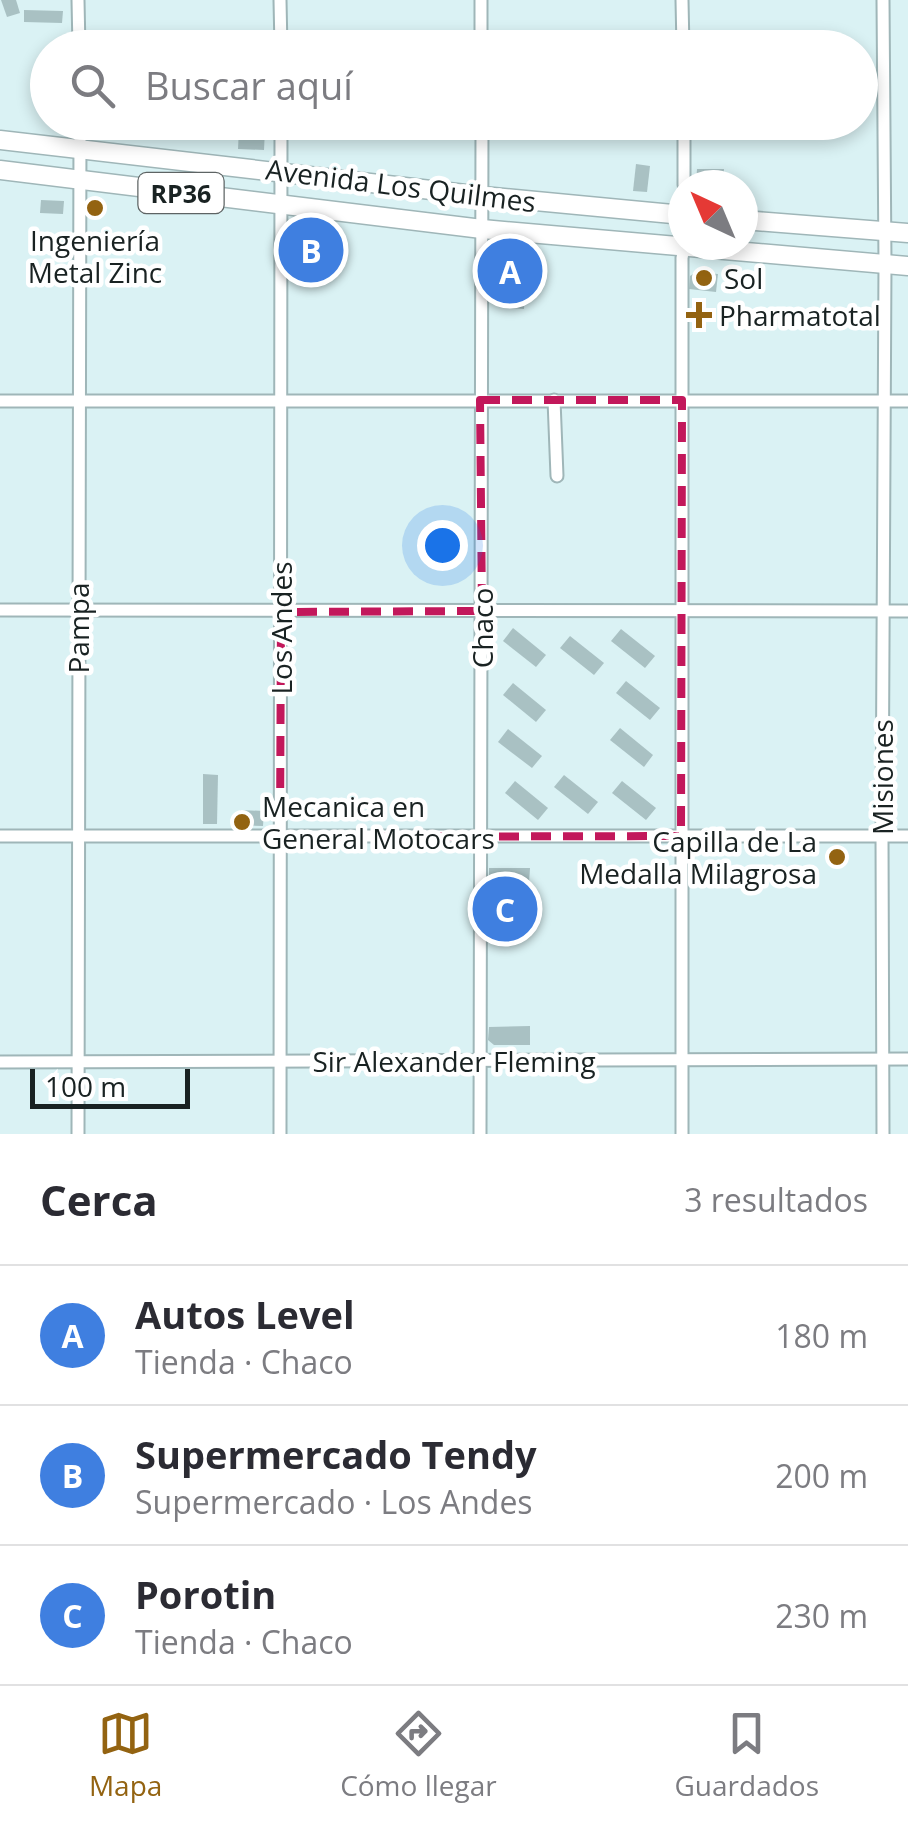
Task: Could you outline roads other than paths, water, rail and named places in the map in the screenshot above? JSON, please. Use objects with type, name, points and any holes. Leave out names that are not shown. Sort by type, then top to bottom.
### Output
[{"type":"main road","name":"Avenida Los Quilmes","points":[[0,140],[668,215]]},
{"type":"main road","name":"Avenida Los Quilmes","points":[[0,170],[482,229],[668,246]]},
{"type":"main road","points":[[758,221],[908,233]]},
{"type":"main road","name":"Avenida Los Quilmes","points":[[758,254],[908,266]]},
{"type":"street","points":[[78,0],[79,30]]},
{"type":"street","points":[[280,0],[280,30]]},
{"type":"street","points":[[481,0],[481,30]]},
{"type":"street","points":[[682,0],[683,30]]},
{"type":"street","name":"Misiones","points":[[882,0],[883,1134]]},
{"type":"street","name":"Pampa","points":[[78,1134],[80,140]]},
{"type":"street","name":"Los Andes","points":[[280,1134],[282,140]]},
{"type":"street","name":"Chaco","points":[[480,1134],[482,140]]},
{"type":"street","points":[[684,140],[684,170]]},
{"type":"street","points":[[682,260],[682,1134]]},
{"type":"street","points":[[554,400],[557,476]]},
{"type":"street","points":[[0,401],[908,401]]},
{"type":"street","points":[[0,610],[908,612]]},
{"type":"street","points":[[0,836],[908,836]]},
{"type":"street","name":"Sir Alexander Fleming","points":[[0,1062],[908,1059]]},
{"type":"place","name":"Ingeniería Metal Zinc","points":[[95,208]]},
{"type":"place","name":"Supermercado Tendy","points":[[311,250]]},
{"type":"place","name":"Autos Level","points":[[510,271]]},
{"type":"place","name":"Sol","points":[[704,278]]},
{"type":"place","name":"Pharmatotal","points":[[699,315]]},
{"type":"place","name":"Mecanica en General Motocars","points":[[242,822]]},
{"type":"place","name":"Capilla de La Medalla Milagrosa","points":[[837,857]]},
{"type":"place","name":"Porotin","points":[[505,909]]}]
